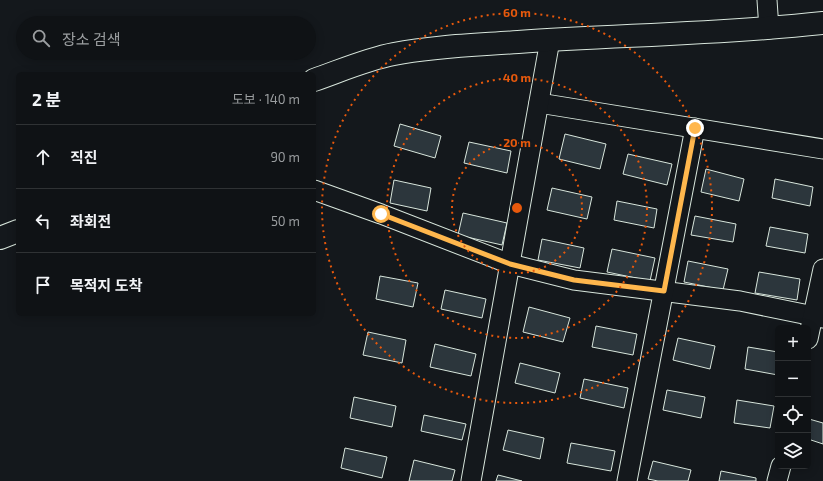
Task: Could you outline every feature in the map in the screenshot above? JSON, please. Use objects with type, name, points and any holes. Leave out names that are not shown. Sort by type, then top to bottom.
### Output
[{"type":"street","points":[[767,0],[769,29]]},
{"type":"street","points":[[316,79],[368,60],[432,48],[550,40],[769,29],[823,23]]},
{"type":"street","points":[[471,481],[550,40]]},
{"type":"street","points":[[539,103],[823,149]]},
{"type":"street","points":[[627,481],[695,128]]},
{"type":"street","points":[[316,191],[510,264],[574,280],[740,301],[818,317]]},
{"type":"street","points":[[0,238],[16,232]]},
{"type":"street","points":[[811,332],[818,317],[823,269]]},
{"type":"street","points":[[778,481],[780,469]]},
{"type":"building","points":[[400,124],[441,136],[435,158],[394,146]]},
{"type":"building","points":[[565,134],[606,144],[600,169],[559,159]]},
{"type":"building","points":[[469,142],[511,151],[507,173],[464,163]]},
{"type":"building","points":[[628,154],[672,164],[667,185],[623,174]]},
{"type":"building","points":[[706,169],[744,179],[739,201],[701,192]]},
{"type":"building","points":[[775,179],[813,187],[810,206],[772,198]]},
{"type":"building","points":[[394,180],[431,188],[427,211],[390,203]]},
{"type":"building","points":[[552,188],[592,197],[587,219],[547,210]]},
{"type":"building","points":[[617,201],[657,209],[654,228],[614,220]]},
{"type":"building","points":[[463,213],[507,223],[502,245],[458,235]]},
{"type":"building","points":[[695,216],[736,224],[733,242],[691,235]]},
{"type":"building","points":[[770,227],[808,234],[805,253],[766,246]]},
{"type":"building","points":[[542,239],[584,248],[580,268],[538,260]]},
{"type":"building","points":[[612,249],[655,258],[650,281],[607,272]]},
{"type":"building","points":[[688,261],[728,269],[723,290],[684,282]]},
{"type":"building","points":[[759,272],[800,279],[797,300],[755,293]]},
{"type":"building","points":[[380,276],[418,283],[413,307],[376,299]]},
{"type":"building","points":[[445,290],[486,299],[482,318],[441,309]]},
{"type":"building","points":[[529,307],[570,318],[563,342],[523,332]]},
{"type":"building","points":[[596,326],[637,334],[633,355],[592,347]]},
{"type":"building","points":[[368,332],[406,340],[402,363],[363,355]]},
{"type":"building","points":[[678,338],[715,346],[710,369],[673,360]]},
{"type":"building","points":[[435,344],[476,354],[471,376],[430,367]]},
{"type":"building","points":[[748,347],[775,352],[775,374],[745,369]]},
{"type":"building","points":[[520,363],[560,373],[555,393],[515,383]]},
{"type":"building","points":[[584,379],[628,388],[624,408],[580,398]]},
{"type":"building","points":[[667,390],[705,397],[701,418],[663,410]]},
{"type":"building","points":[[354,397],[396,406],[392,427],[350,418]]},
{"type":"building","points":[[737,400],[774,406],[770,428],[734,423]]},
{"type":"building","points":[[424,415],[466,424],[462,440],[421,431]]},
{"type":"building","points":[[811,420],[823,423],[823,444],[811,440]]},
{"type":"building","points":[[508,430],[544,438],[540,459],[503,450]]},
{"type":"building","points":[[571,443],[615,451],[611,471],[567,463]]},
{"type":"building","points":[[345,448],[387,457],[382,478],[341,468]]},
{"type":"building","points":[[414,460],[455,470],[452,481],[409,481]]},
{"type":"building","points":[[653,461],[691,470],[688,481],[658,481],[648,479]]},
{"type":"building","points":[[721,471],[756,478],[756,481],[719,481]]},
{"type":"building","points":[[498,475],[522,481],[496,481]]},
{"type":"route","points":[[381,214],[510,264],[574,280],[664,291],[695,128]]}]
